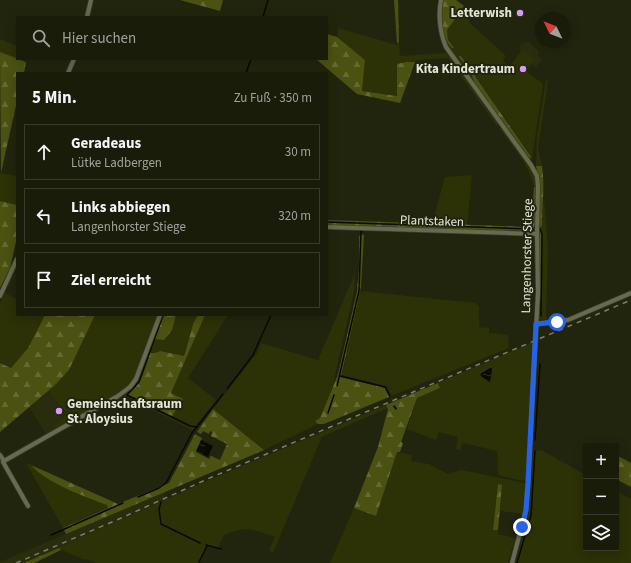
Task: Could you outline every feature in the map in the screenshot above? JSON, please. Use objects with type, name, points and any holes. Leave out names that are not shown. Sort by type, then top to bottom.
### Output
[{"type":"street","points":[[87,16],[91,0]]},
{"type":"street","name":"Langenhorster Stiege","points":[[441,0],[440,24],[446,47],[528,161],[536,174],[538,186],[538,292],[526,510],[512,563]]},
{"type":"street","points":[[68,72],[74,60]]},
{"type":"street","name":"Plantstaken","points":[[328,227],[537,234]]},
{"type":"street","points":[[0,296],[16,261]]},
{"type":"street","points":[[536,324],[568,320],[631,293]]},
{"type":"street","points":[[2,462],[118,396],[130,387],[140,372],[160,316]]},
{"type":"street","points":[[0,455],[2,462],[28,506]]},
{"type":"shaded area","points":[[439,0],[442,38],[499,123],[497,126],[448,58],[406,62],[397,96],[362,91],[365,60],[337,37],[338,28],[397,45],[399,42],[400,56],[446,53],[439,27]]},
{"type":"shaded area","points":[[442,0],[445,37],[448,45],[453,48],[448,40],[447,30],[459,12],[470,20],[469,22],[505,55],[503,61],[509,67],[522,50],[536,60],[535,62],[533,61],[526,71],[543,84],[532,159],[529,159],[448,47],[446,41],[443,30]],"holes":[[[461,56],[532,157],[528,157],[475,83],[461,60]]]},
{"type":"shaded area","points":[[0,39],[16,46],[16,59],[0,52]]},
{"type":"shaded area","points":[[526,41],[539,51],[537,55],[542,59],[536,67],[531,64],[526,71],[531,74],[512,64],[521,50],[519,48],[522,43],[524,44]]},
{"type":"shaded area","points":[[546,80],[548,81],[538,148],[542,166],[536,166],[537,136]]},
{"type":"shaded area","points":[[499,128],[504,130],[533,171],[536,178],[536,187],[534,187],[525,163]]},
{"type":"shaded area","points":[[0,173],[16,176],[16,205],[0,201]]},
{"type":"shaded area","points":[[472,175],[467,225],[432,224],[445,177]]},
{"type":"shaded area","points":[[544,199],[548,248],[546,316],[548,319],[544,321],[538,318],[542,288],[540,288],[540,285],[542,284],[542,232],[539,230],[542,226]]},
{"type":"shaded area","points":[[355,273],[354,292],[332,389],[320,418],[316,421],[318,424],[264,450],[213,409],[257,353],[261,343],[318,360]]},
{"type":"shaded area","points":[[360,291],[475,303],[479,306],[479,327],[489,328],[489,333],[508,335],[509,348],[391,396],[387,386],[342,375]]},
{"type":"shaded area","points":[[5,293],[16,298],[16,316],[44,316],[28,348],[11,368],[0,363],[0,303]]},
{"type":"shaded area","points":[[95,316],[158,316],[133,381],[125,390],[66,425],[61,425],[55,429],[53,426],[67,414],[48,391],[69,370]]},
{"type":"shaded area","points":[[161,316],[164,316],[156,338],[172,330],[176,316],[197,316],[193,324],[183,357],[160,351],[151,353],[140,381],[128,395],[171,393],[205,316],[227,316],[188,378],[216,400],[192,430],[124,395],[130,389]]},
{"type":"shaded area","points":[[533,342],[527,479],[523,481],[498,475],[497,451],[463,443],[460,450],[456,449],[458,437],[439,432],[436,440],[407,429],[417,398],[440,388],[438,383]]},
{"type":"shaded area","points":[[48,391],[67,414],[53,426],[55,429],[46,434],[29,407]]},
{"type":"shaded area","points":[[386,405],[388,408],[321,437],[273,553],[269,550],[275,537],[255,530],[238,530],[224,535],[218,548],[208,545],[198,563],[95,563],[86,559],[84,560],[58,548],[202,483]]},
{"type":"shaded area","points":[[541,450],[583,473],[583,551],[619,551],[619,493],[631,499],[631,563],[516,563],[529,513],[533,452]]},
{"type":"shaded area","points":[[397,452],[412,455],[411,461],[429,464],[448,474],[461,470],[524,483],[526,485],[523,514],[500,511],[502,485],[498,485],[493,530],[498,530],[498,534],[515,538],[508,563],[330,563],[354,508],[376,515]]},
{"type":"shaded area","points":[[26,463],[31,465],[37,471],[107,505],[109,508],[63,528]]},
{"type":"shaded area","points":[[165,492],[163,504],[59,549],[61,550],[34,563],[0,563],[0,562]]},
{"type":"green space","points":[[180,0],[223,0],[220,11]]},
{"type":"green space","points":[[394,0],[398,0],[399,42],[397,43]]},
{"type":"green space","points":[[443,0],[456,0],[464,6],[447,30],[448,40],[454,48],[448,44],[444,32],[442,19]]},
{"type":"green space","points":[[328,34],[337,37],[365,60],[362,91],[397,96],[397,64],[415,62],[400,103],[357,94],[317,60],[328,60]]},
{"type":"green space","points":[[0,52],[16,58],[16,60],[26,62],[24,72],[16,72],[16,106],[1,173]]},
{"type":"green space","points":[[459,56],[461,56],[532,158],[528,157],[475,83]]},
{"type":"green space","points":[[536,166],[542,166],[543,181],[542,226],[539,228],[540,183]]},
{"type":"green space","points":[[534,187],[537,187],[535,224],[534,228],[530,231],[328,225],[328,220],[531,227]]},
{"type":"green space","points":[[0,201],[16,205],[16,241],[10,268],[0,288]]},
{"type":"green space","points":[[540,230],[542,232],[541,285],[539,231]]},
{"type":"green space","points":[[362,234],[364,235],[361,287],[341,377],[385,388],[389,397],[324,424],[318,424],[315,421],[320,418],[340,366],[357,291],[359,236]]},
{"type":"green space","points":[[44,316],[95,316],[69,370],[55,385],[0,432],[0,363],[11,368],[28,348]]},
{"type":"green space","points":[[164,316],[176,316],[172,330],[164,340],[155,339]]},
{"type":"green space","points":[[197,316],[205,316],[171,393],[183,399],[172,416],[127,395],[140,381],[150,353],[160,351],[184,356],[193,324]]},
{"type":"green space","points":[[438,383],[440,388],[417,398],[401,442],[403,443],[400,452],[397,452],[376,516],[354,508],[378,447],[388,409],[386,405]]},
{"type":"green space","points":[[213,409],[264,450],[66,534],[63,528],[108,508],[107,505],[55,483],[31,465],[118,504],[169,483],[195,434],[202,438],[196,452],[209,459],[211,456],[220,460],[227,444],[211,436],[212,432],[210,431],[209,434],[203,431],[201,434],[197,432]]},
{"type":"green space","points":[[619,457],[631,463],[631,487],[619,481]]},
{"type":"green space","points":[[498,484],[502,485],[498,530],[493,530]]},
{"type":"green space","points":[[59,548],[61,550],[34,563],[24,563]]},
{"type":"water","points":[[492,368],[492,370],[490,382],[480,374]]},
{"type":"water","points":[[201,440],[207,443],[202,453],[196,451]]},
{"type":"water","points":[[207,443],[213,446],[208,457],[202,454]]},
{"type":"waterway","points":[[263,16],[268,0]]},
{"type":"waterway","points":[[246,72],[251,60]]},
{"type":"waterway","points":[[328,222],[531,229]]},
{"type":"waterway","points":[[540,229],[542,234],[541,316]]},
{"type":"waterway","points":[[337,386],[359,291],[361,231]]},
{"type":"waterway","points":[[163,316],[139,382],[127,395],[190,426],[197,427]]},
{"type":"waterway","points":[[227,389],[253,355],[271,316]]},
{"type":"waterway","points":[[535,440],[540,364]]},
{"type":"waterway","points":[[340,376],[385,387],[390,396]]},
{"type":"waterway","points":[[138,497],[159,488],[166,483],[192,433],[223,394]]},
{"type":"waterway","points":[[328,413],[334,395]]},
{"type":"waterway","points":[[517,563],[531,515],[535,451]]},
{"type":"waterway","points":[[161,502],[159,509],[161,524],[200,543]]},
{"type":"waterway","points":[[51,535],[123,503]]},
{"type":"waterway","points":[[206,545],[221,549]]},
{"type":"waterway","points":[[199,562],[207,546]]},
{"type":"railway","points":[[16,563],[212,477],[631,300]]},
{"type":"place","name":"Letterwish","points":[[520,13]]},
{"type":"place","name":"Kita Kindertraum","points":[[523,69]]},
{"type":"place","name":"Gemeinschaftsraum St. Aloysius","points":[[59,411]]},
{"type":"route","points":[[522,527],[526,510],[528,483],[536,324],[557,322]]}]
